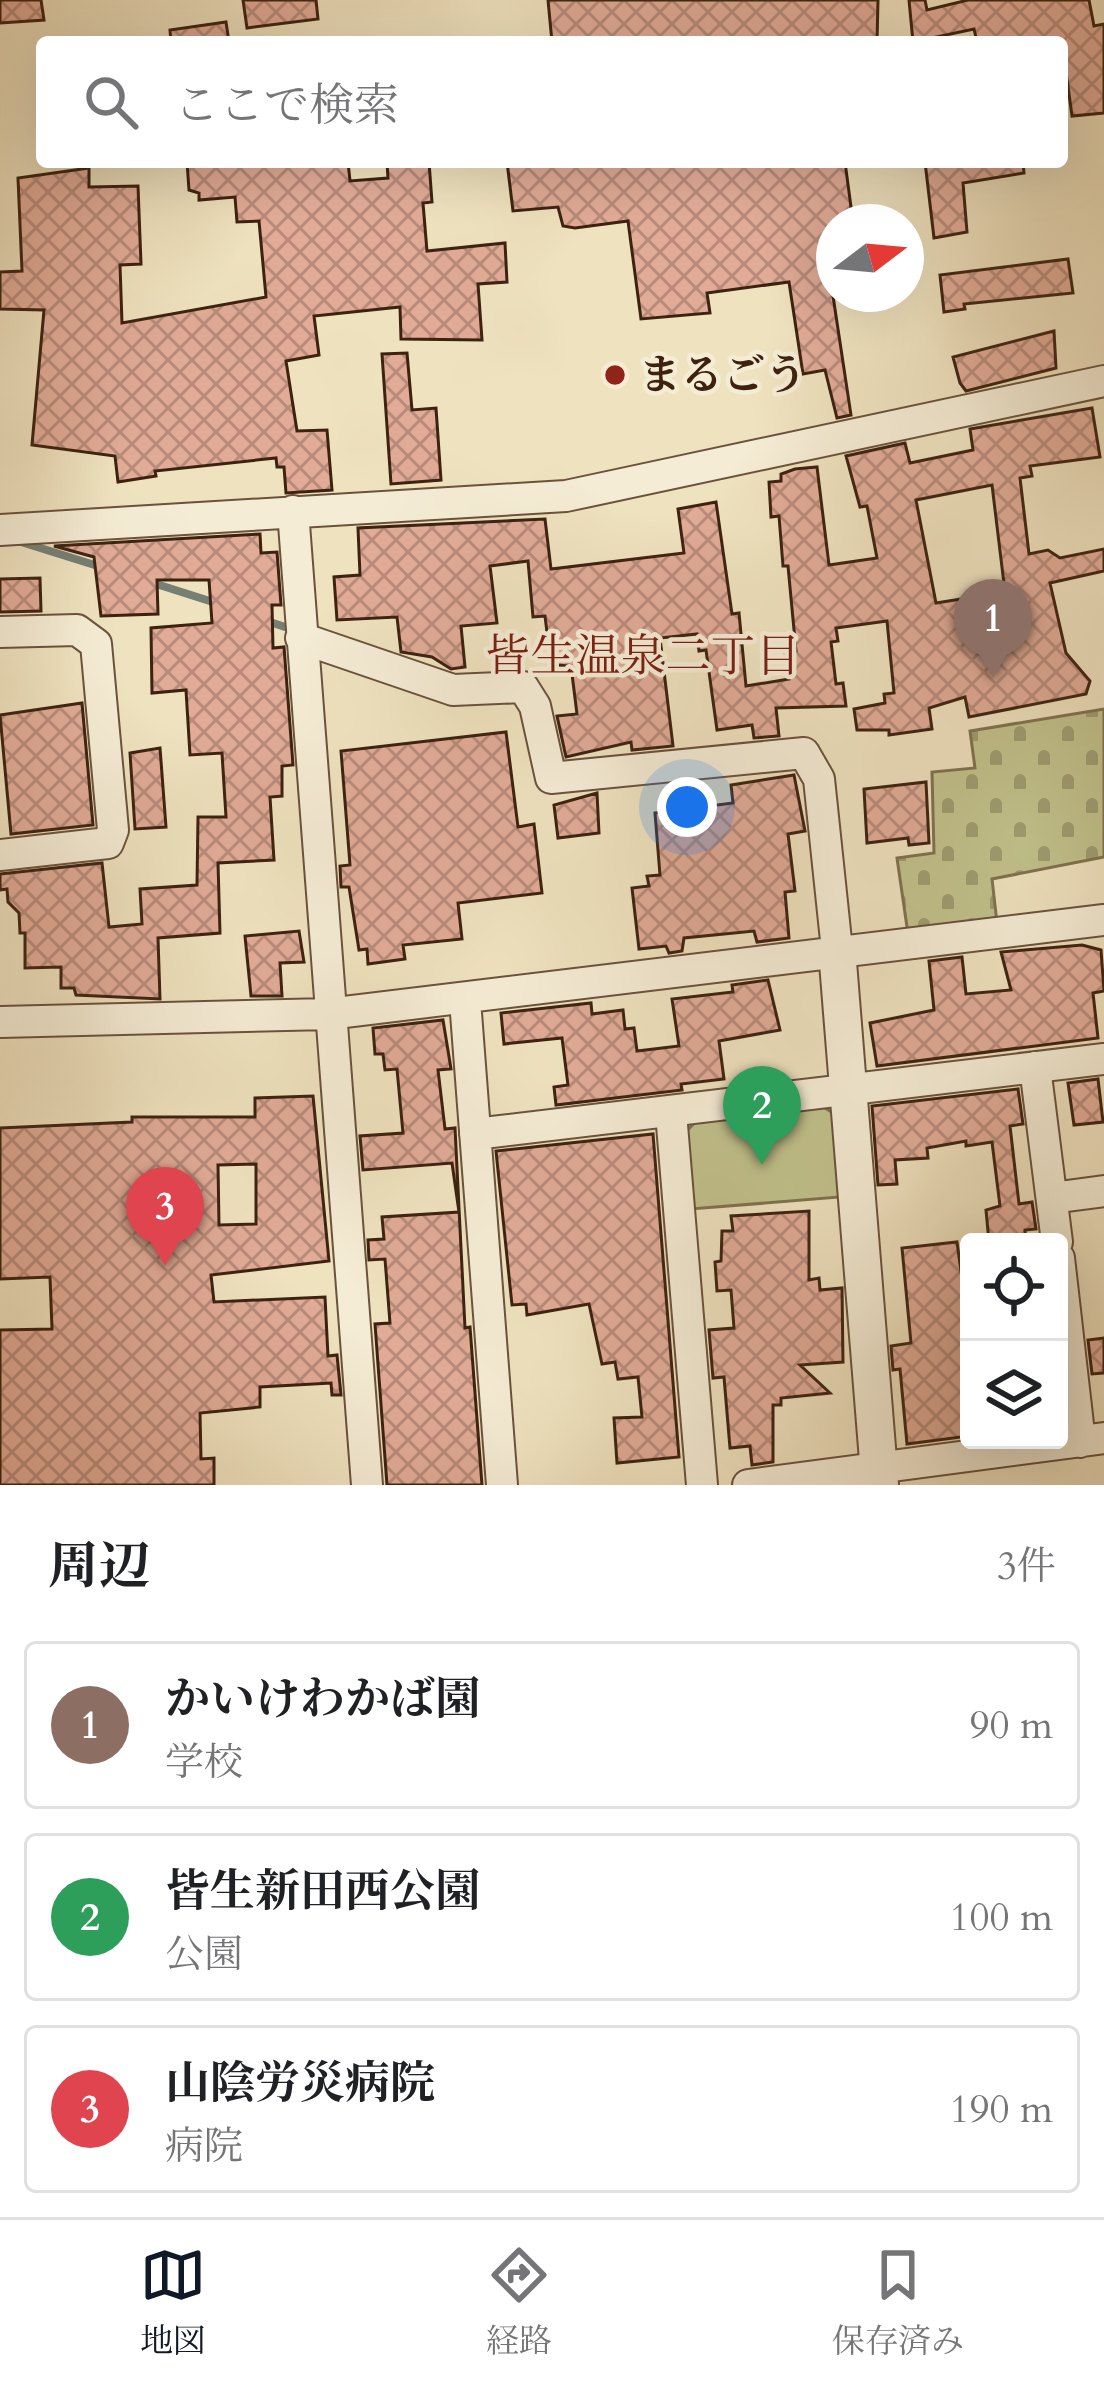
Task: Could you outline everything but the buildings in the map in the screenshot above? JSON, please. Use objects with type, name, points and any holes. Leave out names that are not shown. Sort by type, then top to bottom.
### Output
[{"type":"street","points":[[0,530],[566,496],[1102,391]]},
{"type":"street","points":[[293,512],[367,1485]]},
{"type":"street","points":[[0,632],[77,630],[96,644],[113,830],[108,843],[93,849],[0,855]]},
{"type":"street","points":[[302,638],[453,690],[523,687],[535,706],[551,778],[804,754],[819,779],[837,950],[880,1477]]},
{"type":"street","points":[[0,1022],[328,1014],[1104,920]]},
{"type":"street","points":[[465,1000],[502,1485]]},
{"type":"street","points":[[475,1134],[1104,1060]]},
{"type":"street","points":[[1035,1067],[1056,1233]]},
{"type":"street","points":[[671,1113],[702,1485]]},
{"type":"street","points":[[1052,1198],[1104,1190]]},
{"type":"street","points":[[748,1485],[880,1477],[1092,1440],[1068,1308]]},
{"type":"green space","points":[[1104,709],[1104,857],[992,879],[997,923],[908,934],[897,858],[934,853],[932,772],[975,768],[970,731]]},
{"type":"green space","points":[[817,1103],[833,1113],[840,1197],[691,1209],[685,1133],[698,1119]]},
{"type":"waterway","points":[[18,541],[101,567]]},
{"type":"waterway","points":[[150,582],[216,603]]},
{"type":"waterway","points":[[264,620],[285,627]]},
{"type":"place","name":"まるごう","points":[[615,375]]},
{"type":"place","name":"かいけわかば園","points":[[993,678]]},
{"type":"place","name":"皆生新田西公園","points":[[762,1165]]},
{"type":"place","name":"山陰労災病院","points":[[165,1266]]},
{"type":"district","name":"皆生温泉二丁目","points":[[643,656]]}]
